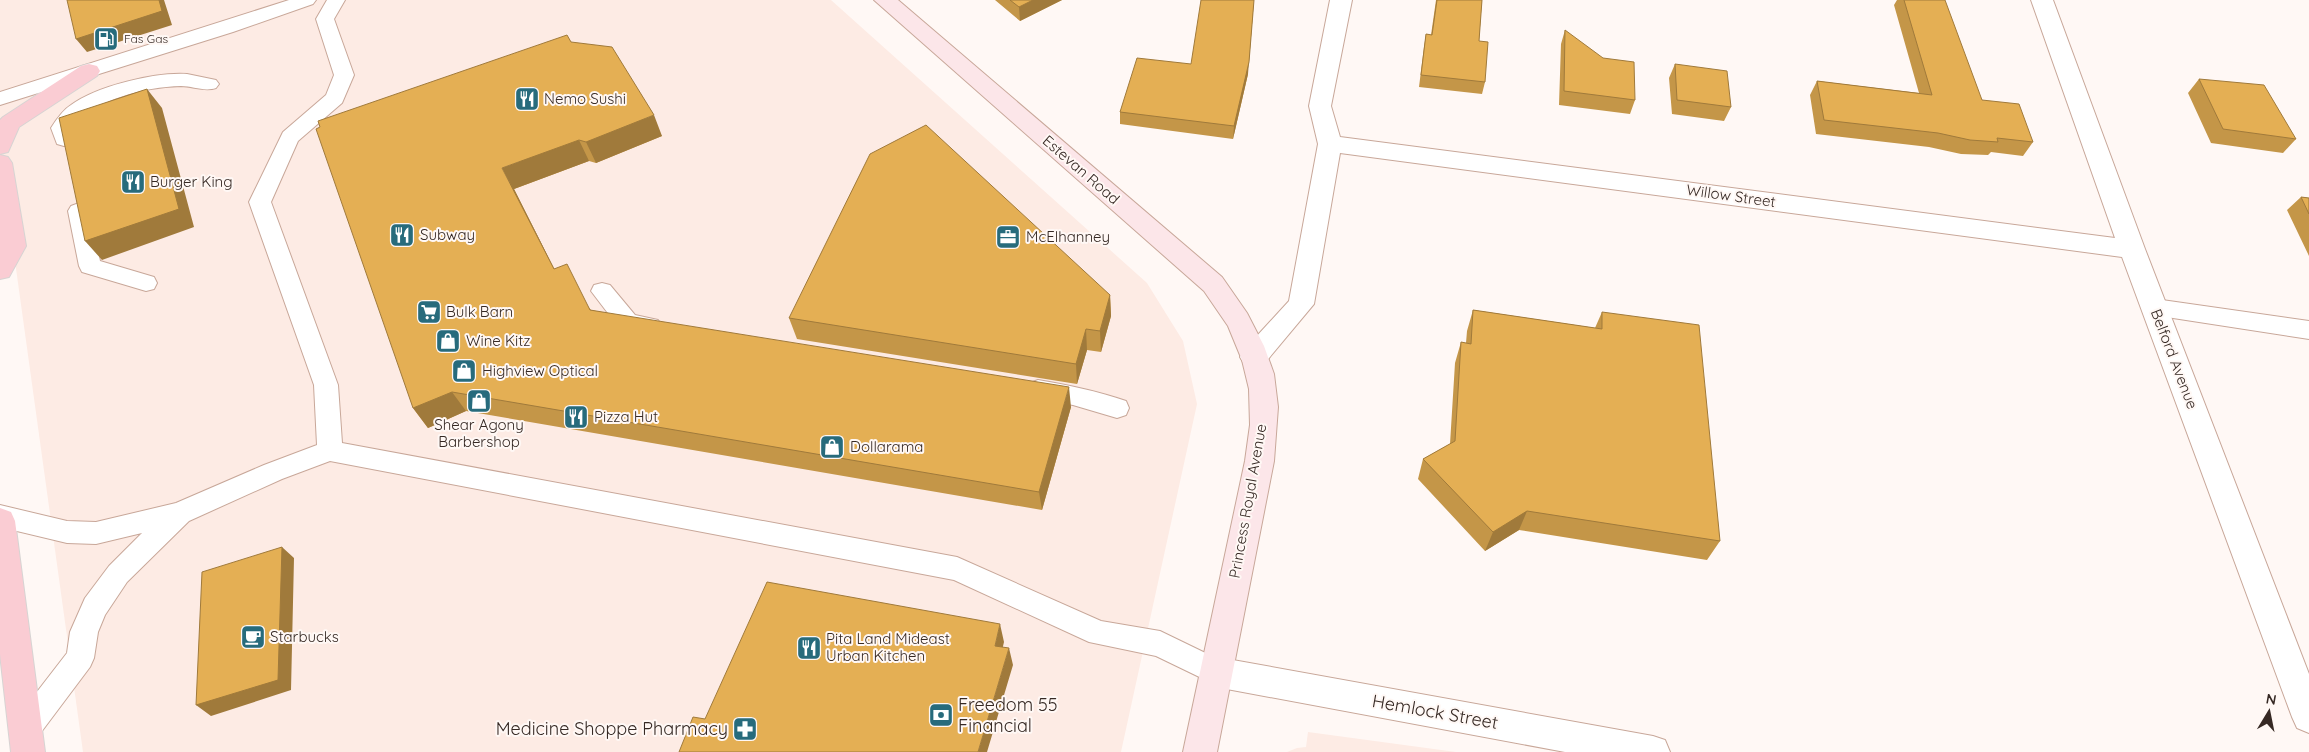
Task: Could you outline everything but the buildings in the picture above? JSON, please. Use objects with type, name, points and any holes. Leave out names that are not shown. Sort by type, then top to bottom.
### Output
[{"type":"main road","points":[[0,146],[5,130],[12,122],[90,71]]},
{"type":"main road","points":[[0,163],[13,246],[0,270]]},
{"type":"main road","points":[[0,521],[27,740]]},
{"type":"street","name":"Estevan Road","points":[[885,0],[1213,284],[1240,320],[1254,357]]},
{"type":"street","points":[[1254,357],[1301,304],[1330,144],[1320,106],[1341,0]]},
{"type":"street","name":"Belford Avenue","points":[[2042,0],[2132,250],[2309,718]]},
{"type":"street","name":"Willow Street","points":[[1330,144],[2132,250]]},
{"type":"street","name":"Princess Royal Avenue","points":[[1200,752],[1254,484],[1263,425],[1262,389],[1254,357]]},
{"type":"street","name":"Hemlock Street","points":[[1216,672],[1654,752]]},
{"type":"lane","points":[[0,99],[307,0]]},
{"type":"lane","points":[[330,451],[326,385],[260,202],[290,137],[335,98],[344,76],[325,19],[336,0]]},
{"type":"lane","points":[[68,155],[62,128],[79,108],[97,100],[154,82],[181,79],[210,84]]},
{"type":"lane","points":[[75,190],[90,266],[101,271],[146,283]]},
{"type":"lane","points":[[602,291],[628,323],[667,329]]},
{"type":"lane","points":[[2155,308],[2309,330]]},
{"type":"lane","points":[[1015,386],[1073,395],[1117,408]]},
{"type":"lane","points":[[0,516],[67,532],[96,534],[180,512],[274,472],[330,451],[957,569],[1099,632],[1160,644],[1216,672]]},
{"type":"lane","points":[[27,740],[80,658],[84,632],[95,607],[118,574],[180,512]]},
{"type":"shaded area","points":[[0,0],[831,0],[1147,283],[1183,341],[1197,404],[1121,752],[83,752],[0,153]]},
{"type":"shaded area","points":[[1308,732],[1456,752],[1287,752],[1306,747]]},
{"type":"place","name":"Fas Gas","points":[[106,39]]},
{"type":"place","name":"Nemo Sushi","points":[[527,99]]},
{"type":"place","name":"Burger King","points":[[133,182]]},
{"type":"place","name":"Subway","points":[[402,235]]},
{"type":"place","name":"McElhanney","points":[[1008,237]]},
{"type":"place","name":"Bulk Barn","points":[[429,312]]},
{"type":"place","name":"Wine Kitz","points":[[448,341]]},
{"type":"place","name":"Highview Optical","points":[[464,371]]},
{"type":"place","name":"Shear Agony Barbershop","points":[[479,401]]},
{"type":"place","name":"Pizza Hut","points":[[576,417]]},
{"type":"place","name":"Dollarama","points":[[832,447]]},
{"type":"place","name":"Starbucks","points":[[253,637]]},
{"type":"place","name":"Pita Land Mideast Urban Kitchen","points":[[809,648]]},
{"type":"place","name":"Freedom 55 Financial","points":[[941,715]]},
{"type":"place","name":"Medicine Shoppe Pharmacy","points":[[745,729]]}]
